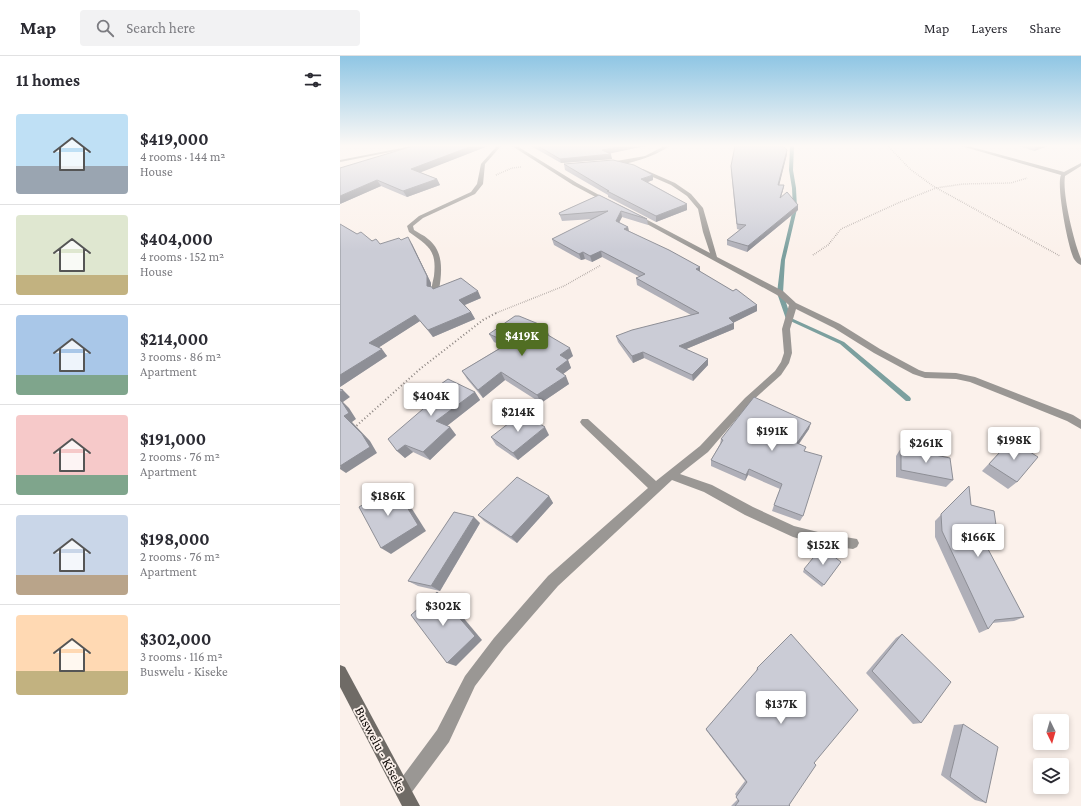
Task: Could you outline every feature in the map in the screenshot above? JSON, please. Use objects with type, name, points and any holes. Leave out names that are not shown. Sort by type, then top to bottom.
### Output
[{"type":"main road","name":"Buswelu - Kiseke","points":[[340,672],[412,806]]},
{"type":"street","points":[[570,181],[617,206]]},
{"type":"street","points":[[666,181],[689,195],[701,209],[706,232],[714,256]]},
{"type":"street","points":[[1062,181],[1064,204],[1077,258],[1081,263]]},
{"type":"street","points":[[435,290],[438,275],[436,256],[428,242],[414,234],[409,227],[413,222],[421,217],[473,193],[481,182]]},
{"type":"street","points":[[631,213],[714,256],[780,293],[793,305],[837,326],[877,351],[916,372],[925,375],[956,376],[972,379],[1070,418],[1081,425]]},
{"type":"street","points":[[403,790],[442,736],[470,682],[500,643],[553,581],[655,487],[704,449],[748,400],[778,373],[785,363],[788,353],[786,330],[793,305]]},
{"type":"street","points":[[585,422],[655,487]]},
{"type":"street","points":[[670,475],[708,488],[749,511],[793,531],[822,539],[853,543]]},
{"type":"path","points":[[926,181],[936,188],[1061,257]]},
{"type":"path","points":[[813,255],[828,245],[841,229],[898,203],[936,188],[976,183],[1011,183],[1017,181]]},
{"type":"path","points":[[351,430],[420,369],[483,320],[503,309],[529,298],[564,286],[602,265]]},
{"type":"building","points":[[340,181],[375,181],[340,196]]},
{"type":"building","points":[[379,181],[431,181],[403,191]]},
{"type":"building","points":[[592,181],[645,181],[687,204],[656,216],[607,191],[609,191]]},
{"type":"building","points":[[733,181],[779,181],[778,185],[784,185],[780,198],[787,192],[798,205],[748,246],[727,240],[746,225],[737,224]]},
{"type":"building","points":[[599,195],[647,219],[621,211],[616,221],[628,227],[624,229],[669,250],[700,267],[696,269],[733,291],[736,289],[757,305],[729,318],[734,323],[679,346],[708,359],[692,375],[643,352],[632,356],[616,336],[632,330],[699,313],[636,278],[645,274],[601,251],[590,256],[583,252],[579,254],[552,239],[608,211],[560,215],[559,213]]},
{"type":"building","points":[[340,224],[357,234],[361,232],[372,241],[376,239],[380,244],[399,238],[401,240],[408,237],[427,276],[427,286],[432,287],[433,289],[461,278],[478,291],[459,300],[471,312],[428,330],[415,315],[369,343],[382,349],[340,375]]},
{"type":"building","points":[[515,316],[519,316],[546,327],[541,331],[570,348],[560,355],[568,360],[556,369],[566,376],[537,395],[501,372],[478,390],[462,371],[509,343],[489,334]]},
{"type":"building","points":[[448,379],[475,392],[436,421],[450,427],[423,452],[405,445],[397,451],[388,439],[430,403],[421,398]]},
{"type":"building","points":[[754,397],[811,423],[797,443],[806,447],[804,451],[822,456],[803,516],[774,505],[782,484],[749,469],[746,475],[711,460],[723,440],[721,439]]},
{"type":"building","points":[[340,400],[349,413],[344,416],[362,434],[370,447],[340,466]]},
{"type":"building","points":[[522,413],[545,427],[513,453],[491,437]]},
{"type":"building","points":[[1011,440],[1038,457],[1017,482],[989,464]]},
{"type":"building","points":[[901,448],[950,458],[953,480],[901,470]]},
{"type":"building","points":[[517,477],[549,496],[511,537],[478,515]]},
{"type":"building","points":[[394,486],[418,525],[381,548],[359,507]]},
{"type":"building","points":[[969,486],[971,505],[994,511],[998,539],[980,534],[1024,617],[995,620],[988,629],[942,531],[941,514]]},
{"type":"building","points":[[454,512],[474,517],[431,586],[408,581]]},
{"type":"building","points":[[822,547],[841,562],[824,585],[804,569]]},
{"type":"building","points":[[437,592],[475,636],[447,663],[411,615]]},
{"type":"building","points":[[791,634],[858,710],[814,763],[816,765],[789,805],[790,806],[735,806],[739,801],[736,797],[747,782],[706,729],[758,669],[757,668]]},
{"type":"building","points":[[902,634],[951,682],[921,723],[872,671]]},
{"type":"building","points":[[963,724],[998,747],[986,803],[950,777]]},
{"type":"waterway","points":[[793,181],[795,209],[783,260],[780,293],[789,319],[842,343],[908,399]]}]
